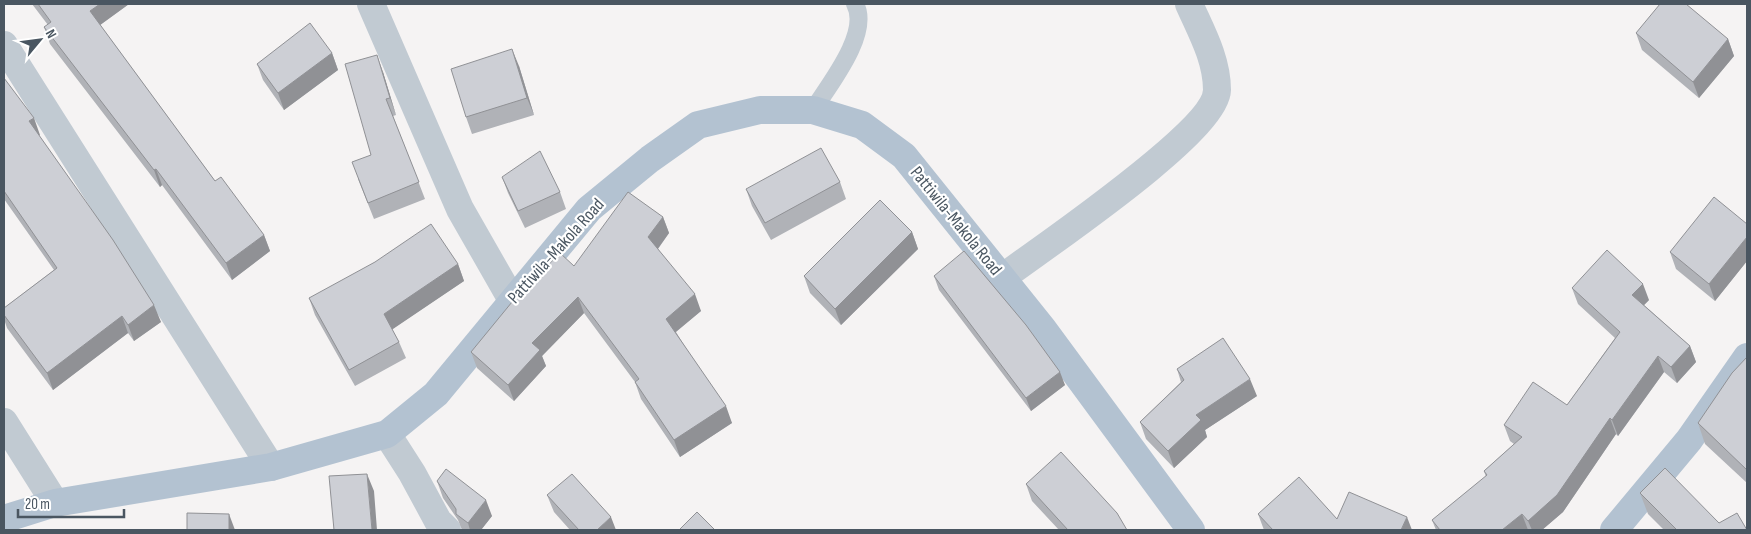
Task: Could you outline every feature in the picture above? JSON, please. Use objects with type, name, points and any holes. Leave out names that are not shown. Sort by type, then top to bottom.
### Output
[{"type":"main road","name":"Pattiwila-Makola Road","points":[[4,519],[55,503],[271,467],[387,434],[436,394],[589,208],[650,159],[698,125],[760,110],[813,110],[862,125],[904,156],[1043,329],[1191,530]]},
{"type":"main road","points":[[1621,528],[1689,440],[1747,357]]},
{"type":"street","points":[[371,4],[460,208],[512,300]]},
{"type":"street","points":[[1002,278],[1157,163],[1208,113],[1217,92],[1212,58],[1188,4]]},
{"type":"street","points":[[4,45],[271,467]]},
{"type":"street","points":[[4,422],[55,503]]},
{"type":"street","points":[[387,434],[412,473],[438,521],[447,530]]},
{"type":"lane","points":[[813,110],[854,45],[859,11],[855,4]]},
{"type":"building","points":[[38,4],[100,4],[90,11],[215,181],[221,177],[264,235],[226,263],[156,169],[154,170],[44,27],[51,22]]},
{"type":"building","points":[[1660,4],[1686,4],[1728,39],[1693,82],[1636,33]]},
{"type":"building","points":[[310,23],[332,53],[278,93],[257,64]]},
{"type":"building","points":[[512,49],[527,98],[466,117],[451,69]]},
{"type":"building","points":[[377,55],[390,98],[386,99],[419,182],[368,203],[352,162],[371,155],[345,64]]},
{"type":"building","points":[[4,78],[34,118],[29,121],[113,240],[154,305],[128,325],[122,316],[47,373],[4,315],[4,308],[57,268],[4,191]]},
{"type":"building","points":[[821,148],[840,182],[765,223],[746,189]]},
{"type":"building","points":[[540,151],[560,192],[518,211],[502,177]]},
{"type":"building","points":[[628,192],[663,217],[648,237],[695,294],[666,319],[726,406],[674,440],[635,382],[639,379],[578,297],[532,343],[540,350],[508,385],[471,352],[512,302],[560,253],[574,266]]},
{"type":"building","points":[[1714,197],[1747,224],[1747,237],[1709,284],[1670,252]]},
{"type":"building","points":[[880,200],[912,232],[835,309],[804,276]]},
{"type":"building","points":[[431,224],[458,264],[384,314],[399,342],[349,370],[309,298],[375,262]]},
{"type":"building","points":[[1607,250],[1643,284],[1632,295],[1690,346],[1671,367],[1658,356],[1612,420],[1610,418],[1557,495],[1528,521],[1522,514],[1502,530],[1440,530],[1432,520],[1487,475],[1484,471],[1522,437],[1504,425],[1533,382],[1567,405],[1620,332],[1572,288]]},
{"type":"building","points":[[964,251],[1026,325],[1060,372],[1026,398],[934,276]]},
{"type":"building","points":[[1223,338],[1250,379],[1196,415],[1201,420],[1168,451],[1140,422],[1184,380],[1177,369]]},
{"type":"building","points":[[1747,357],[1747,470],[1698,423],[1732,373]]},
{"type":"building","points":[[1061,452],[1117,513],[1127,530],[1068,530],[1026,484]]},
{"type":"building","points":[[1665,468],[1719,523],[1737,513],[1747,530],[1677,530],[1640,493]]},
{"type":"building","points":[[446,469],[486,500],[468,523],[456,514],[456,509],[437,481]]},
{"type":"building","points":[[367,474],[372,530],[334,530],[329,476]]},
{"type":"building","points":[[572,474],[611,517],[597,530],[579,530],[547,495]]},
{"type":"building","points":[[1299,477],[1337,519],[1349,492],[1407,517],[1401,530],[1273,530],[1258,514]]},
{"type":"building","points":[[697,512],[715,530],[679,530]]},
{"type":"building","points":[[187,513],[229,514],[229,530],[187,530]]}]
